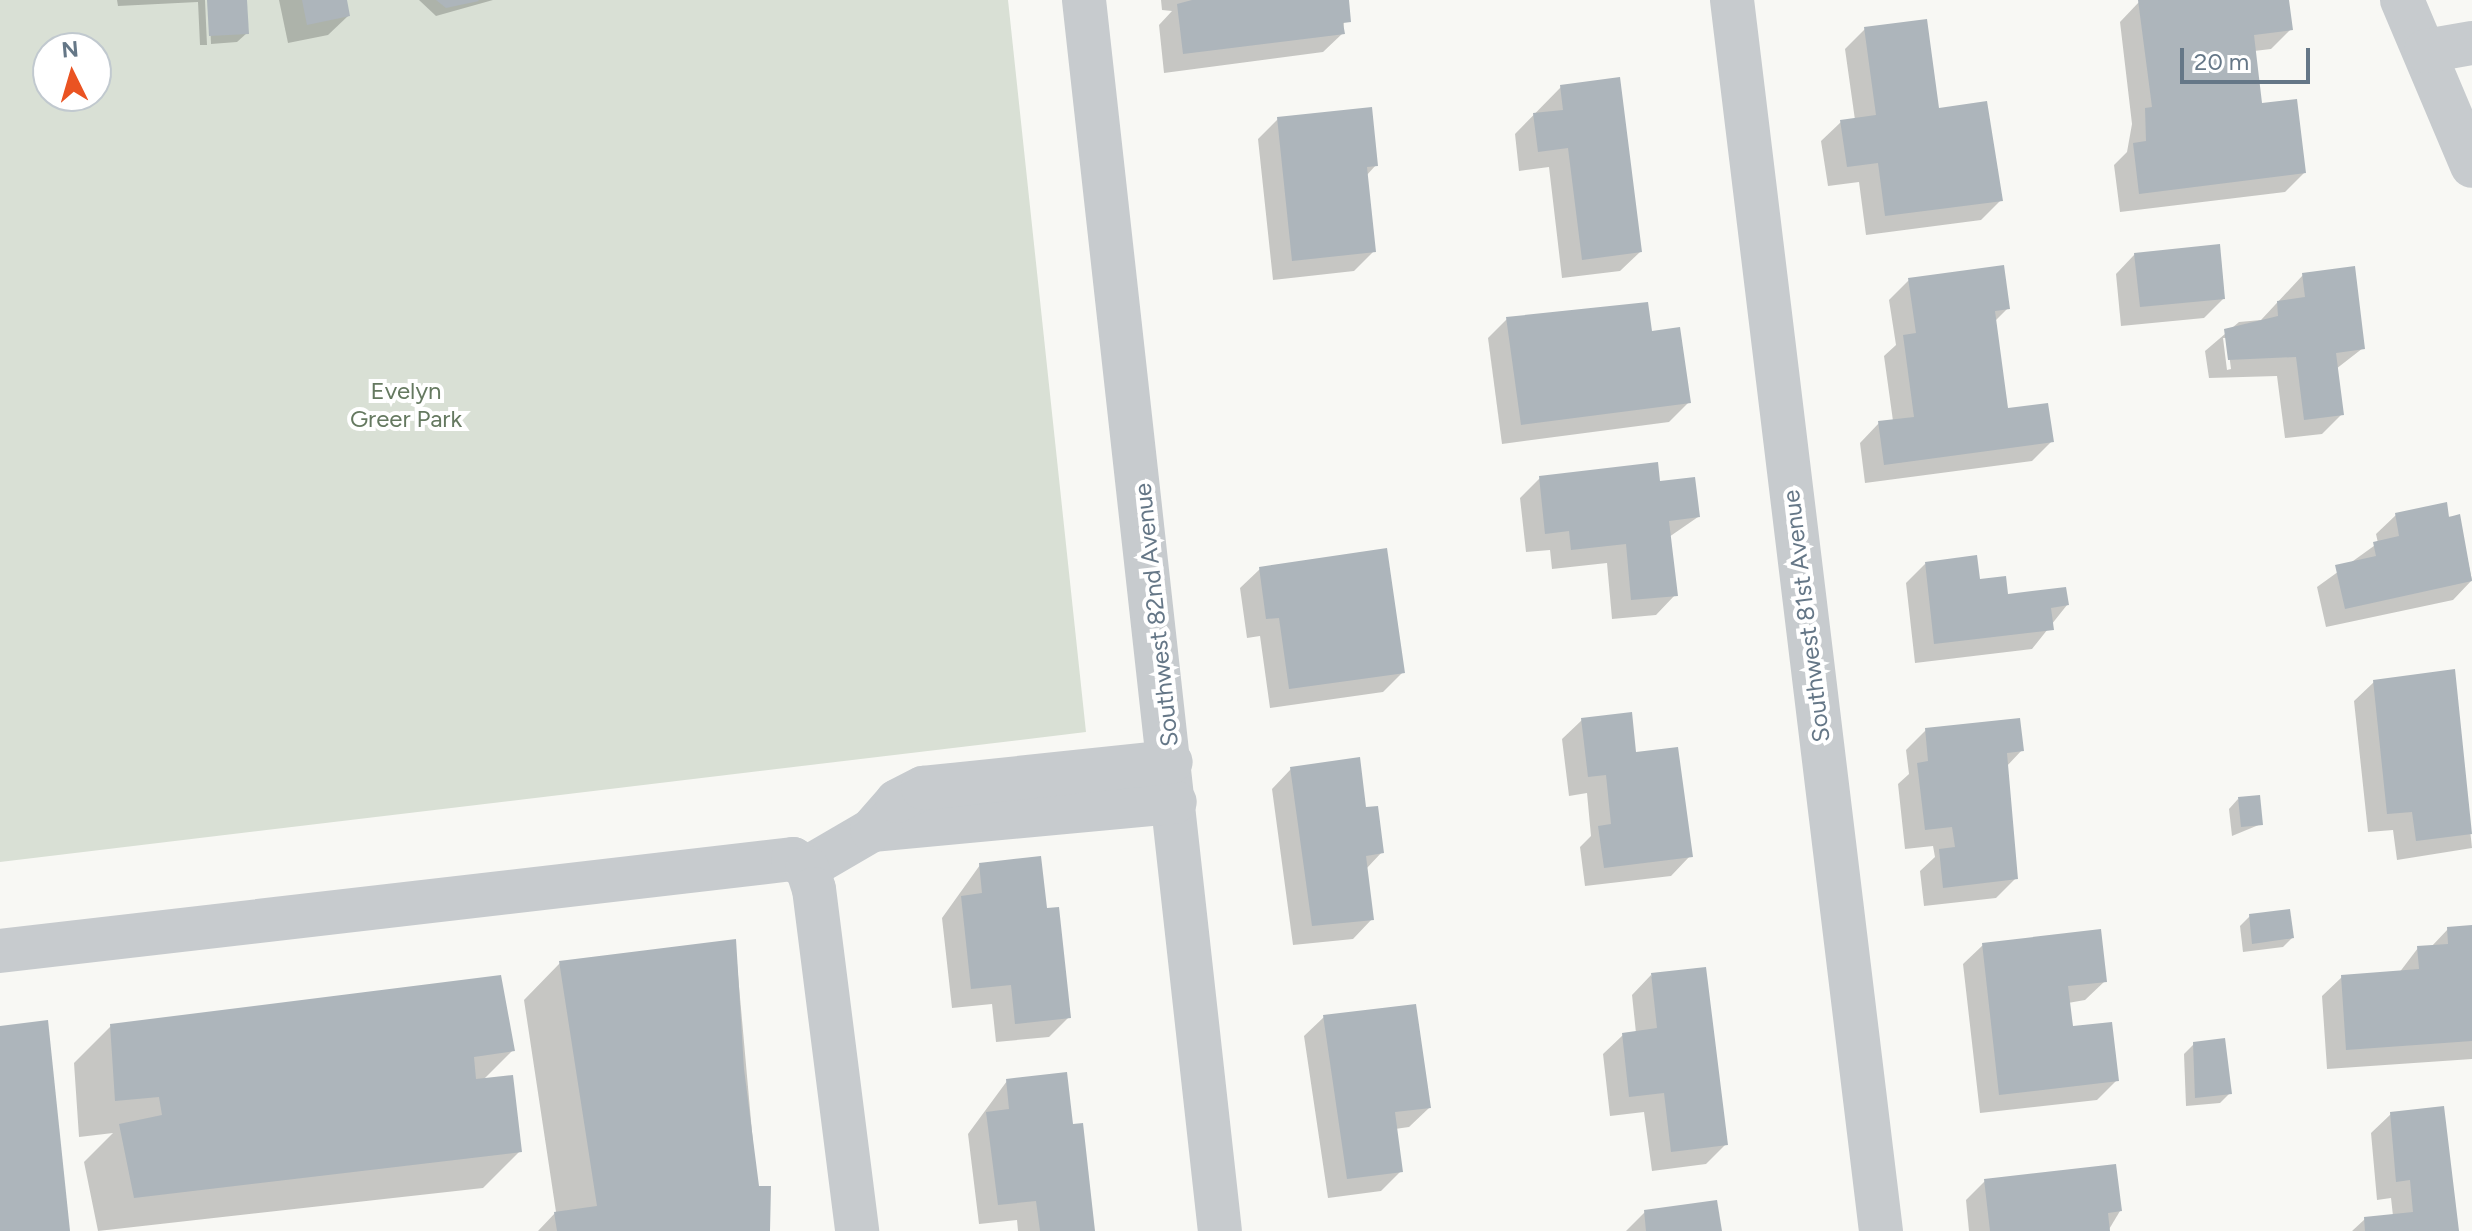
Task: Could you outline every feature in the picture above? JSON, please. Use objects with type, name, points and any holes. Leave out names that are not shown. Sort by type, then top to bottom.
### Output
[{"type":"street","name":"Southwest 82nd Avenue","points":[[1084,0],[1173,782],[1220,1231]]},
{"type":"street","name":"Southwest 81st Avenue","points":[[1732,0],[1881,1231]]},
{"type":"street","points":[[2402,0],[2472,166]]},
{"type":"street","points":[[2426,51],[2472,43]]},
{"type":"street","points":[[807,868],[872,830],[897,801],[923,788],[1173,782]]},
{"type":"street","points":[[0,951],[765,858],[793,859],[807,868],[857,1231]]},
{"type":"green space","name":"Evelyn Greer Park","points":[[0,0],[1008,0],[1086,732],[0,862]]},
{"type":"building","points":[[207,0],[247,0],[249,34],[209,36]]},
{"type":"building","points":[[302,0],[347,0],[350,16],[307,25]]},
{"type":"building","points":[[436,0],[478,0],[479,1],[446,8]]},
{"type":"building","points":[[1192,0],[1349,0],[1351,22],[1343,23],[1345,34],[1183,54],[1177,4]]},
{"type":"building","points":[[2138,0],[2289,0],[2293,30],[2254,35],[2262,103],[2297,99],[2306,173],[2139,194],[2133,143],[2146,141],[2145,108],[2152,107]]},
{"type":"building","points":[[1927,19],[1939,108],[1987,101],[2003,201],[1885,216],[1878,163],[1847,167],[1840,120],[1876,115],[1864,27]]},
{"type":"building","points":[[1620,77],[1642,252],[1582,260],[1568,148],[1538,152],[1533,113],[1563,110],[1560,85]]},
{"type":"building","points":[[1372,107],[1378,166],[1367,167],[1376,252],[1292,261],[1277,117]]},
{"type":"building","points":[[2220,244],[2225,299],[2140,307],[2134,253]]},
{"type":"building","points":[[2004,265],[2010,309],[1995,311],[2008,408],[2048,403],[2054,442],[1884,465],[1878,421],[1914,417],[1903,335],[1916,333],[1908,278]]},
{"type":"building","points":[[2355,266],[2365,349],[2336,353],[2344,415],[2304,420],[2296,357],[2228,360],[2224,329],[2278,316],[2277,301],[2305,297],[2302,273]]},
{"type":"building","points":[[1648,302],[1652,331],[1680,327],[1691,403],[1521,425],[1506,317]]},
{"type":"building","points":[[1658,462],[1660,481],[1695,477],[1700,517],[1669,521],[1678,596],[1631,600],[1626,544],[1571,550],[1569,531],[1545,534],[1539,476]]},
{"type":"building","points":[[2447,502],[2449,517],[2460,514],[2472,581],[2345,609],[2335,565],[2376,556],[2373,542],[2399,536],[2395,513]]},
{"type":"building","points":[[1387,548],[1405,673],[1289,689],[1279,618],[1266,619],[1259,567]]},
{"type":"building","points":[[1977,555],[1980,579],[2006,576],[2008,594],[2066,587],[2069,605],[2051,608],[2054,630],[1934,644],[1925,562]]},
{"type":"building","points":[[2455,669],[2472,834],[2416,841],[2412,812],[2387,814],[2373,680]]},
{"type":"building","points":[[1632,712],[1636,752],[1678,747],[1693,857],[1604,868],[1598,826],[1611,824],[1606,775],[1588,777],[1581,718]]},
{"type":"building","points":[[2020,718],[2024,751],[2007,753],[2018,879],[1943,888],[1939,849],[1955,847],[1952,827],[1925,830],[1917,763],[1928,761],[1925,728]]},
{"type":"building","points":[[1360,757],[1366,807],[1378,806],[1384,853],[1366,856],[1374,920],[1312,926],[1290,767]]},
{"type":"building","points":[[2260,795],[2263,825],[2241,827],[2238,797]]},
{"type":"building","points":[[1041,856],[1047,908],[1059,907],[1071,1018],[1015,1024],[1011,985],[971,989],[961,896],[982,893],[979,863]]},
{"type":"building","points":[[2290,909],[2294,938],[2252,944],[2249,914]]},
{"type":"building","points":[[2472,925],[2472,1041],[2346,1050],[2341,975],[2419,969],[2417,946],[2448,944],[2447,927]]},
{"type":"building","points":[[2101,929],[2107,982],[2068,986],[2073,1026],[2112,1022],[2119,1081],[1999,1095],[1982,943]]},
{"type":"building","points":[[736,939],[744,1069],[759,1186],[771,1186],[770,1231],[557,1231],[554,1212],[597,1206],[559,961]]},
{"type":"building","points":[[1706,967],[1728,1145],[1671,1152],[1664,1093],[1629,1097],[1622,1033],[1657,1028],[1651,973]]},
{"type":"building","points":[[501,975],[515,1051],[474,1057],[476,1079],[513,1075],[522,1152],[134,1198],[119,1124],[162,1115],[159,1097],[115,1101],[110,1024]]},
{"type":"building","points":[[1416,1004],[1431,1108],[1395,1112],[1403,1172],[1347,1179],[1323,1015]]},
{"type":"building","points":[[48,1020],[70,1231],[0,1231],[0,1026]]},
{"type":"building","points":[[2225,1038],[2232,1094],[2195,1098],[2193,1042]]},
{"type":"building","points":[[1067,1072],[1073,1124],[1083,1123],[1095,1231],[1040,1231],[1036,1201],[998,1205],[986,1112],[1009,1109],[1006,1079]]},
{"type":"building","points":[[2444,1106],[2459,1231],[2365,1231],[2364,1217],[2413,1212],[2410,1180],[2396,1182],[2390,1112]]},
{"type":"building","points":[[2116,1164],[2122,1211],[2108,1213],[2110,1231],[1990,1231],[1984,1179]]},
{"type":"building","points":[[1717,1200],[1722,1231],[1646,1231],[1644,1210]]}]
